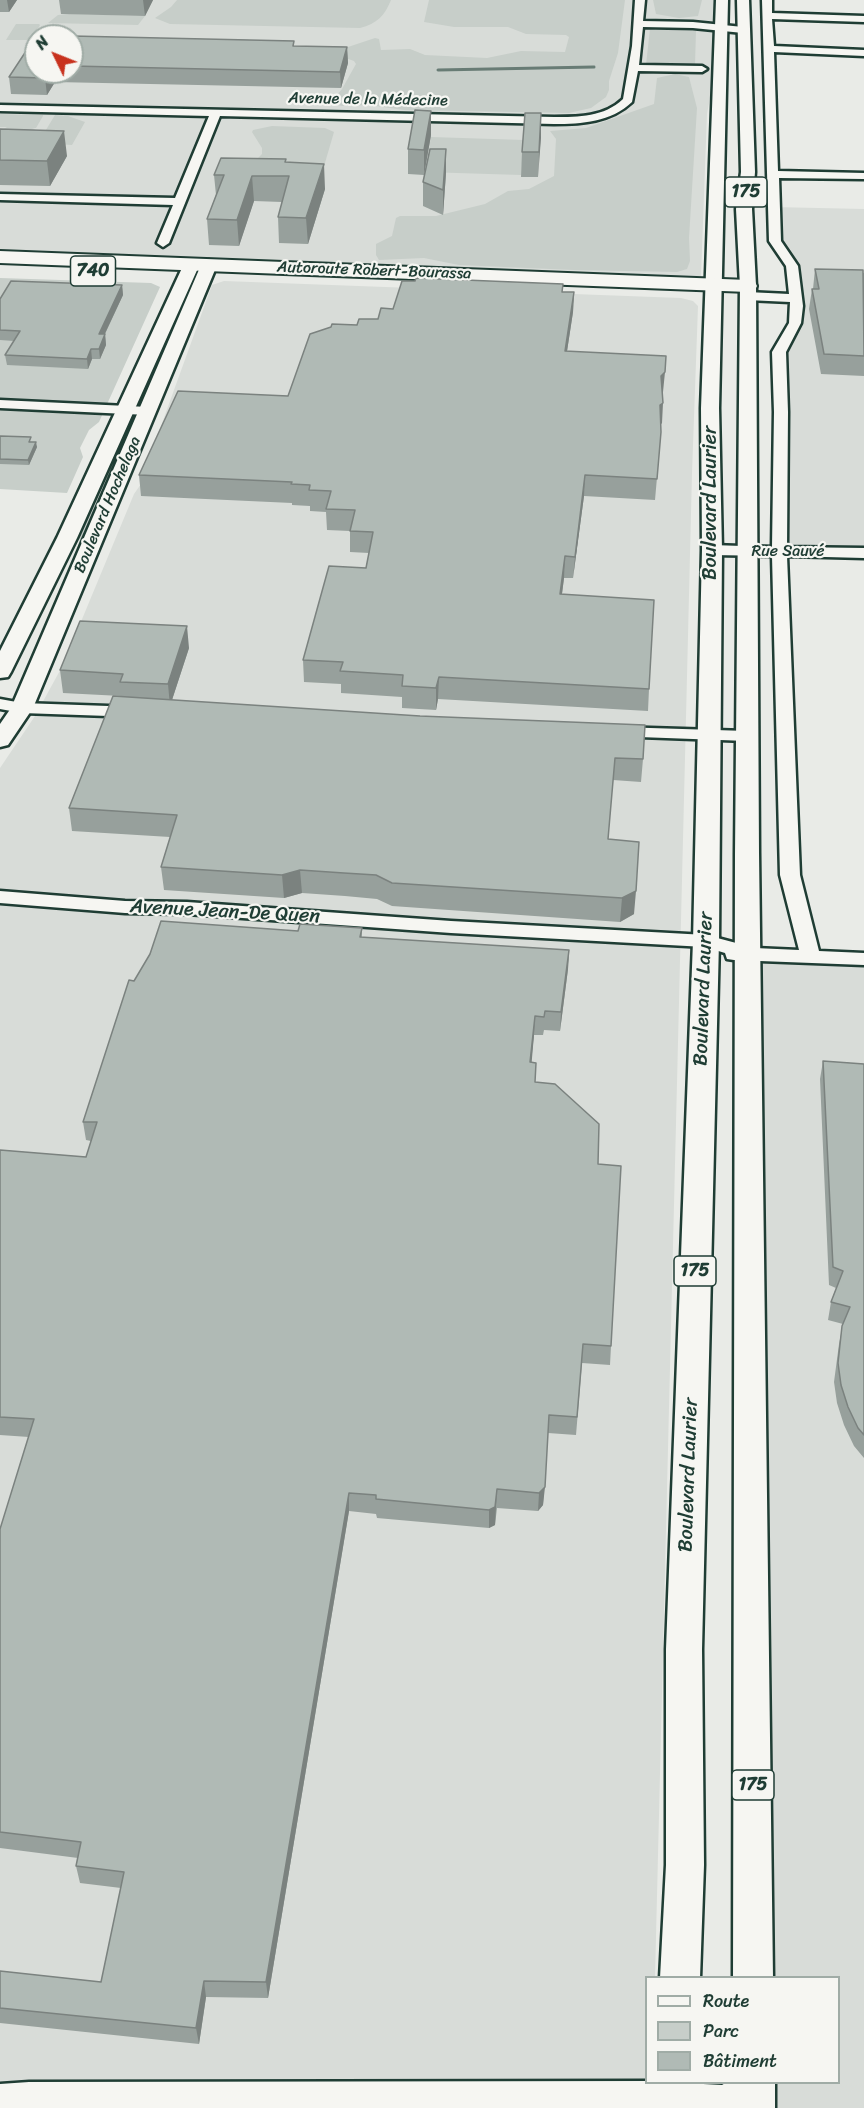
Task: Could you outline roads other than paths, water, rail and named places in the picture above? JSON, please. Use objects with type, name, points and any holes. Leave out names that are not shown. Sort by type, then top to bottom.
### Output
[{"type":"highway","points":[[0,255],[140,253],[156,249],[163,243]]},
{"type":"highway","name":"Autoroute Robert-Bourassa","points":[[0,255],[198,270]]},
{"type":"highway","name":"Autoroute Robert-Bourassa","points":[[0,268],[198,270],[748,291]]},
{"type":"main road","name":"Boulevard Laurier","points":[[743,0],[748,172],[744,209],[748,291],[747,736],[753,1976]]},
{"type":"main road","name":"Boulevard Laurier","points":[[680,1976],[685,1842],[684,1648],[706,948],[712,550],[710,408],[722,1]]},
{"type":"main road","points":[[704,32],[722,1]]},
{"type":"main road","points":[[702,54],[702,69],[718,119]]},
{"type":"main road","name":"Boulevard Hochelaga","points":[[0,672],[68,538],[125,410],[198,270]]},
{"type":"main road","name":"Boulevard Hochelaga","points":[[0,740],[22,708],[148,411],[198,270]]},
{"type":"street","points":[[640,0],[634,68],[702,69]]},
{"type":"street","points":[[767,0],[775,241],[792,266],[796,293],[795,322],[779,352],[779,596],[790,875],[810,955]]},
{"type":"street","points":[[768,16],[864,19]]},
{"type":"street","points":[[639,24],[704,32],[722,28],[743,30]]},
{"type":"street","points":[[768,50],[864,53]]},
{"type":"street","name":"Avenue de la Médecine","points":[[0,108],[576,120],[610,113],[625,104],[630,97],[634,68]]},
{"type":"street","points":[[163,243],[216,113]]},
{"type":"street","points":[[773,174],[864,176]]},
{"type":"street","points":[[0,197],[180,202]]},
{"type":"street","points":[[748,291],[796,293]]},
{"type":"street","points":[[0,405],[148,411]]},
{"type":"street","name":"Rue Sauvé","points":[[712,550],[864,553]]},
{"type":"street","points":[[0,704],[22,708],[151,712]]},
{"type":"street","points":[[601,732],[747,736]]},
{"type":"street","name":"Avenue Jean-De Quen","points":[[0,897],[451,927],[601,948],[706,948],[748,953],[864,958]]},
{"type":"street","points":[[0,2100],[29,2098],[615,2099],[676,2096],[724,2101],[754,2092]]},
{"type":"waterway","points":[[438,70],[594,67]]}]
